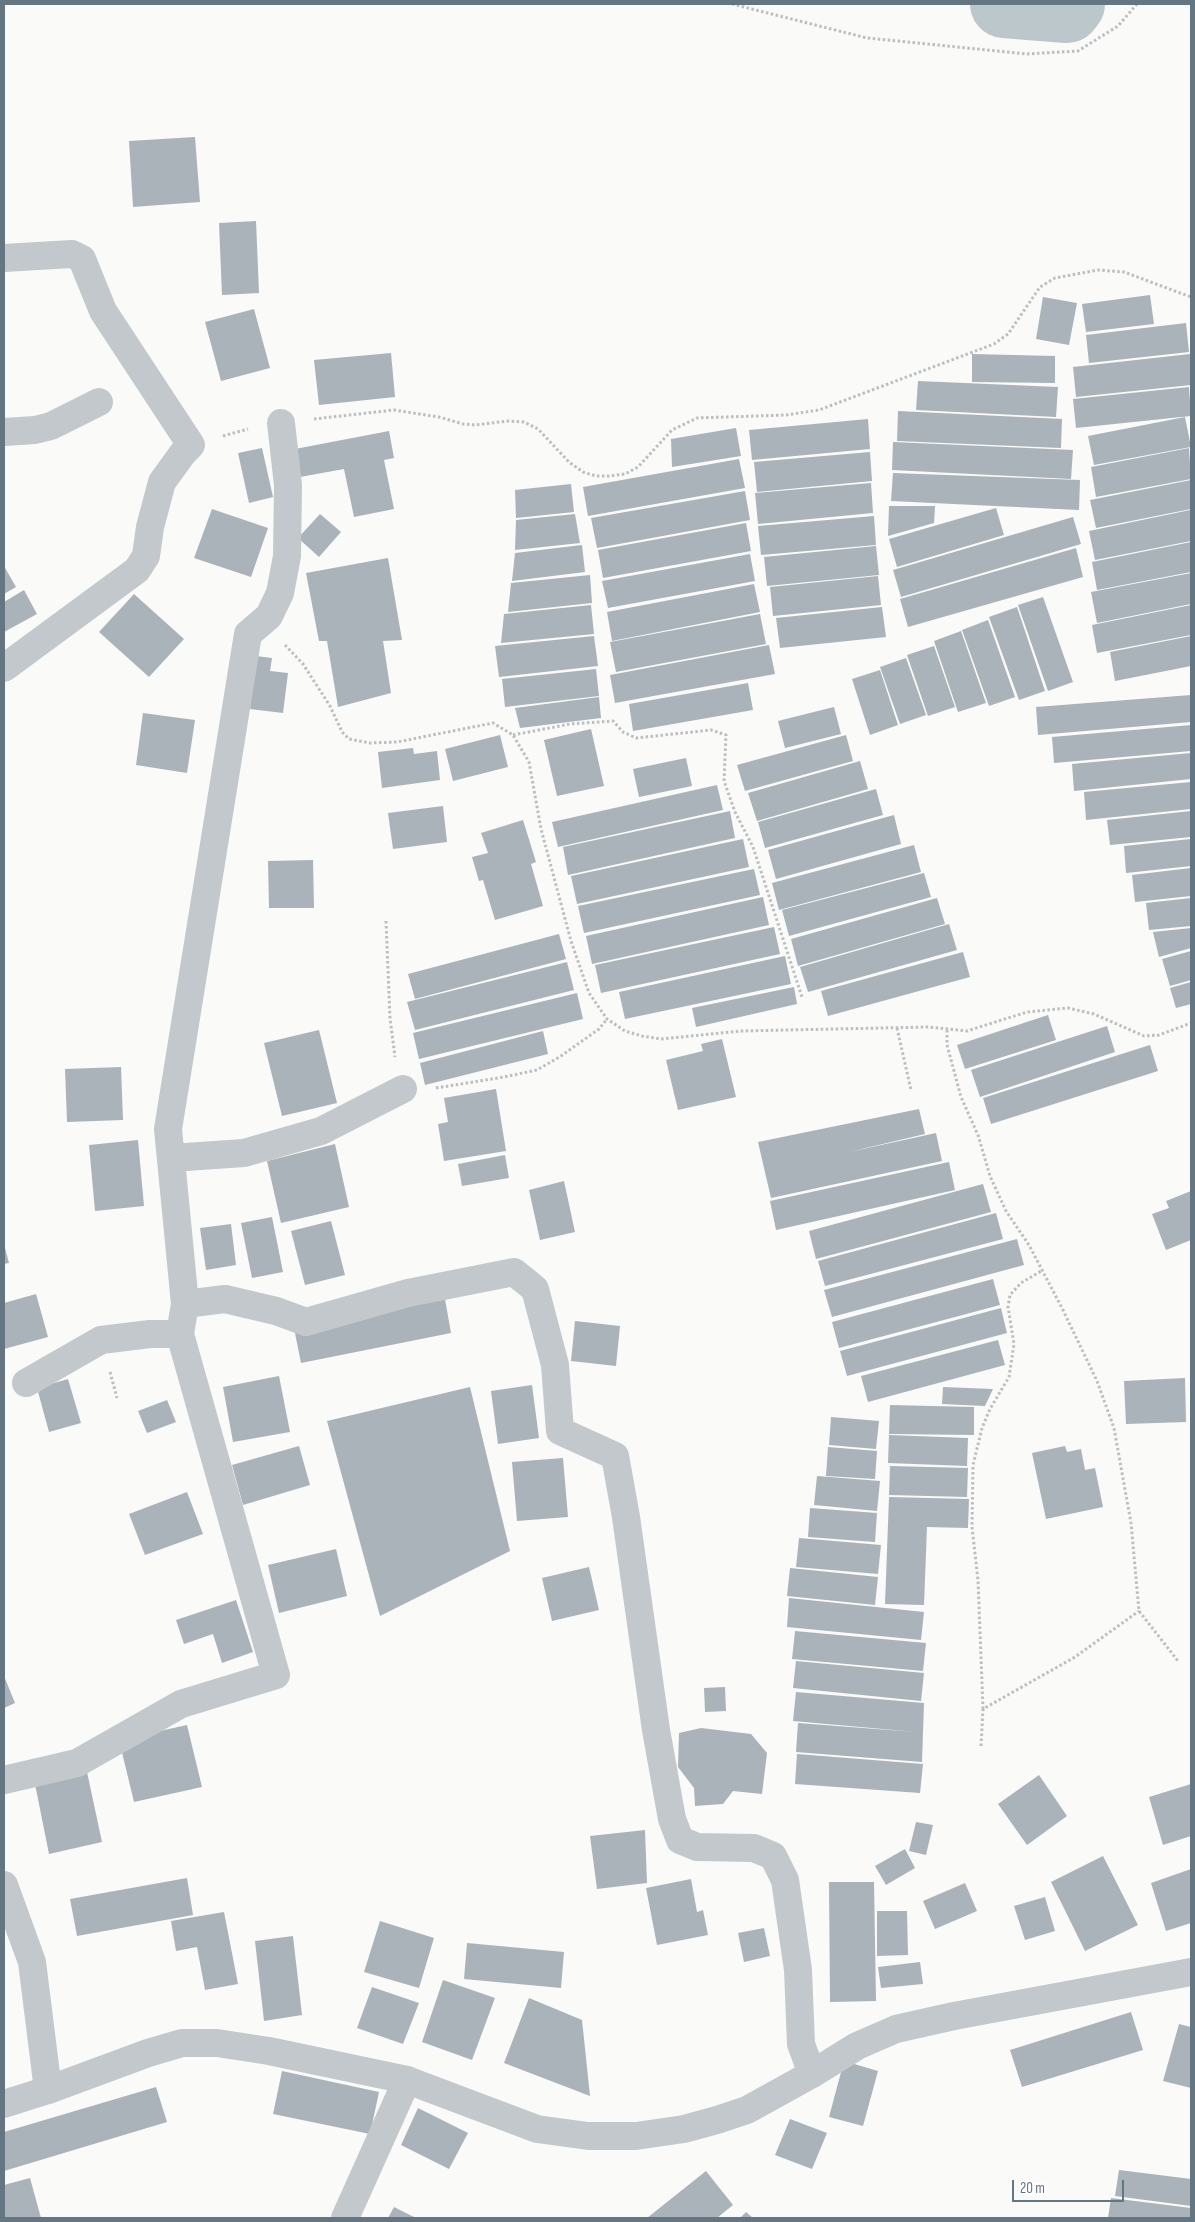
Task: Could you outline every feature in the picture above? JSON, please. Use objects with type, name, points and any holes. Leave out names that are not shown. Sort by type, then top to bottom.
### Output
[{"type":"street","points":[[4,258],[72,254],[82,259],[103,312],[191,445],[162,482],[150,527],[146,556],[137,570],[4,668]]},
{"type":"street","points":[[4,432],[35,430],[51,426],[99,402]]},
{"type":"street","points":[[4,1780],[77,1763],[180,1704],[276,1674],[180,1334],[185,1304],[168,1129],[248,634],[268,616],[280,593],[287,556],[288,485],[282,423]]},
{"type":"street","points":[[170,1158],[244,1153],[321,1131],[403,1089]]},
{"type":"street","points":[[185,1304],[225,1299],[276,1311],[306,1322],[408,1293],[514,1272],[535,1289],[555,1365],[560,1431],[615,1456],[626,1517],[656,1730],[672,1819],[680,1840],[697,1847],[754,1848],[773,1856],[785,1880],[798,1970],[801,2044],[812,2074]]},
{"type":"street","points":[[26,1383],[101,1340],[150,1334],[180,1334]]},
{"type":"street","points":[[4,1885],[32,1962],[48,2090]]},
{"type":"street","points":[[4,2104],[148,2053],[182,2043],[217,2043],[269,2051],[407,2080],[537,2129],[588,2136],[636,2136],[684,2129],[747,2110],[812,2074],[857,2046],[896,2030],[954,2016],[1191,1972]]},
{"type":"street","points":[[345,2218],[407,2080]]},
{"type":"path","points":[[732,4],[867,38],[1026,54],[1078,51],[1118,26],[1137,4]]},
{"type":"path","points":[[191,445],[251,428],[394,410],[440,417],[463,424],[475,425],[508,421],[524,422],[538,429],[569,462],[583,472],[596,476],[625,474],[649,456],[672,430],[697,418],[786,415],[820,410],[994,344],[1008,334],[1040,288],[1055,278],[1098,270],[1124,272],[1191,297]]},
{"type":"path","points":[[248,634],[276,635],[303,664],[330,706],[342,732],[349,739],[370,743],[397,742],[493,722],[513,735],[528,762],[541,829],[572,942],[589,993],[606,1019],[625,1031],[661,1039],[740,1031],[929,1027],[967,1031],[1027,1012],[1068,1008],[1094,1014],[1144,1036],[1159,1035],[1191,1023]]},
{"type":"path","points":[[513,735],[570,724],[612,721],[623,732],[636,738],[710,730],[726,735],[724,781],[735,812],[753,847],[802,997]]},
{"type":"path","points":[[386,921],[390,1018],[396,1074],[403,1089],[431,1088],[537,1070],[594,1033],[606,1019]]},
{"type":"path","points":[[897,1028],[911,1090]]},
{"type":"path","points":[[947,1030],[947,1045],[961,1097],[978,1135],[990,1176],[1006,1211],[1030,1245],[1043,1270],[1089,1364],[1114,1428],[1131,1523],[1139,1611],[1178,1661]]},
{"type":"path","points":[[981,1746],[983,1709],[978,1580],[972,1527],[973,1465],[982,1428],[990,1409],[1009,1376],[1014,1344],[1008,1307],[1010,1295],[1021,1283],[1043,1270]]},
{"type":"path","points":[[983,1709],[1075,1657],[1139,1611]]},
{"type":"building","points":[[195,137],[200,202],[133,207],[129,141]]},
{"type":"building","points":[[256,221],[259,293],[222,295],[219,223]]},
{"type":"building","points":[[1150,295],[1154,324],[1086,332],[1082,304]]},
{"type":"building","points":[[1043,297],[1077,303],[1069,345],[1036,339]]},
{"type":"building","points":[[254,309],[270,368],[221,381],[205,322]]},
{"type":"building","points":[[1186,323],[1189,352],[1089,363],[1086,335]]},
{"type":"building","points":[[391,353],[395,397],[319,405],[314,360]]},
{"type":"building","points":[[972,354],[1055,356],[1055,383],[972,382]]},
{"type":"building","points":[[1190,354],[1191,385],[1076,397],[1073,367]]},
{"type":"building","points":[[918,381],[1058,387],[1056,417],[916,410]]},
{"type":"building","points":[[1189,387],[1191,416],[1076,428],[1073,399]]},
{"type":"building","points":[[898,411],[1062,419],[1061,448],[897,441]]},
{"type":"building","points":[[1185,417],[1191,447],[1094,465],[1088,436]]},
{"type":"building","points":[[868,419],[870,449],[752,460],[749,430]]},
{"type":"building","points":[[736,428],[741,456],[672,467],[671,439]]},
{"type":"building","points":[[389,431],[394,458],[384,460],[394,509],[354,517],[344,469],[300,477],[295,449]]},
{"type":"building","points":[[893,442],[1073,450],[1071,479],[892,470]]},
{"type":"building","points":[[262,448],[273,497],[249,503],[238,453]]},
{"type":"building","points":[[1189,448],[1191,479],[1096,497],[1091,467]]},
{"type":"building","points":[[870,452],[872,481],[757,492],[754,462]]},
{"type":"building","points":[[739,459],[745,488],[588,516],[583,487]]},
{"type":"building","points":[[893,473],[1080,480],[1079,510],[891,501]]},
{"type":"building","points":[[1191,480],[1191,509],[1096,528],[1090,500]]},
{"type":"building","points":[[871,483],[873,513],[758,524],[755,493]]},
{"type":"building","points":[[571,484],[574,512],[516,518],[515,490]]},
{"type":"building","points":[[745,491],[750,520],[597,548],[591,518]]},
{"type":"building","points":[[889,506],[935,506],[934,523],[888,536]]},
{"type":"building","points":[[996,508],[1004,535],[897,567],[889,539]]},
{"type":"building","points":[[212,509],[268,528],[251,577],[194,558]]},
{"type":"building","points":[[1190,510],[1191,541],[1095,560],[1089,531]]},
{"type":"building","points":[[320,514],[341,532],[319,557],[298,538]]},
{"type":"building","points":[[575,514],[580,543],[515,550],[516,520]]},
{"type":"building","points":[[874,516],[876,545],[761,555],[758,526]]},
{"type":"building","points":[[1073,517],[1081,544],[901,597],[893,570]]},
{"type":"building","points":[[746,523],[751,551],[603,578],[598,550]]},
{"type":"building","points":[[1191,542],[1191,572],[1097,590],[1092,562]]},
{"type":"building","points":[[582,545],[585,572],[512,581],[515,553]]},
{"type":"building","points":[[876,546],[879,575],[767,586],[764,557]]},
{"type":"building","points":[[1076,548],[1083,577],[908,627],[900,599]]},
{"type":"building","points":[[750,554],[755,581],[608,608],[602,581]]},
{"type":"building","points":[[388,558],[402,640],[383,641],[391,693],[338,707],[327,641],[319,641],[306,573]]},
{"type":"building","points":[[4,566],[16,587],[4,594]]},
{"type":"building","points":[[1191,573],[1191,604],[1097,623],[1091,592]]},
{"type":"building","points":[[590,575],[592,603],[508,612],[511,583]]},
{"type":"building","points":[[878,576],[881,605],[773,616],[770,587]]},
{"type":"building","points":[[754,584],[760,612],[612,641],[607,612]]},
{"type":"building","points":[[24,590],[37,614],[4,632],[4,602]]},
{"type":"building","points":[[134,594],[184,639],[149,677],[99,632]]},
{"type":"building","points":[[1043,597],[1073,682],[1048,691],[1018,605]]},
{"type":"building","points":[[591,605],[594,634],[501,643],[504,614]]},
{"type":"building","points":[[1191,605],[1191,635],[1097,653],[1092,625]]},
{"type":"building","points":[[882,607],[886,637],[780,648],[776,618]]},
{"type":"building","points":[[1017,607],[1045,691],[1019,700],[989,617]]},
{"type":"building","points":[[760,614],[766,644],[616,672],[610,642]]},
{"type":"building","points":[[988,620],[1015,697],[989,706],[962,630]]},
{"type":"building","points":[[961,631],[986,703],[958,712],[934,641]]},
{"type":"building","points":[[594,636],[598,666],[499,677],[495,646]]},
{"type":"building","points":[[1191,636],[1191,666],[1115,681],[1110,652]]},
{"type":"building","points":[[769,645],[775,674],[615,703],[610,675]]},
{"type":"building","points":[[934,646],[955,707],[928,716],[907,655]]},
{"type":"building","points":[[256,656],[272,658],[270,671],[288,673],[283,713],[250,709]]},
{"type":"building","points":[[906,658],[926,715],[900,724],[880,667]]},
{"type":"building","points":[[596,669],[599,696],[505,707],[502,679]]},
{"type":"building","points":[[880,670],[898,725],[870,735],[852,679]]},
{"type":"building","points":[[748,683],[753,710],[633,731],[629,704]]},
{"type":"building","points":[[1191,695],[1191,722],[1038,735],[1036,707]]},
{"type":"building","points":[[599,697],[601,718],[520,728],[515,708]]},
{"type":"building","points":[[834,707],[841,734],[785,748],[778,721]]},
{"type":"building","points":[[143,713],[195,720],[187,773],[136,765]]},
{"type":"building","points":[[1191,725],[1191,751],[1054,763],[1052,737]]},
{"type":"building","points":[[591,729],[604,786],[557,796],[544,740]]},
{"type":"building","points":[[500,735],[508,767],[453,781],[445,749]]},
{"type":"building","points":[[846,735],[853,761],[745,791],[737,765]]},
{"type":"building","points":[[413,748],[414,754],[437,751],[440,780],[382,788],[378,752]]},
{"type":"building","points":[[1191,753],[1191,779],[1074,791],[1072,764]]},
{"type":"building","points":[[686,758],[692,786],[639,797],[633,769]]},
{"type":"building","points":[[860,761],[868,789],[757,821],[748,793]]},
{"type":"building","points":[[1191,782],[1191,809],[1086,820],[1084,792]]},
{"type":"building","points":[[717,785],[723,810],[558,847],[552,822]]},
{"type":"building","points":[[876,789],[883,815],[765,848],[758,822]]},
{"type":"building","points":[[443,806],[447,842],[393,849],[388,813]]},
{"type":"building","points":[[730,811],[735,838],[568,875],[563,847]]},
{"type":"building","points":[[1191,811],[1191,837],[1110,845],[1107,820]]},
{"type":"building","points":[[894,815],[901,844],[776,879],[768,850]]},
{"type":"building","points":[[523,820],[536,862],[531,864],[543,906],[495,920],[483,880],[479,881],[472,857],[488,853],[481,833]]},
{"type":"building","points":[[743,839],[749,867],[577,904],[571,876]]},
{"type":"building","points":[[1191,839],[1191,866],[1126,873],[1124,846]]},
{"type":"building","points":[[914,845],[921,872],[779,910],[772,883]]},
{"type":"building","points":[[313,860],[314,908],[269,908],[268,861]]},
{"type":"building","points":[[1191,868],[1191,896],[1135,902],[1132,875]]},
{"type":"building","points":[[754,869],[760,895],[584,933],[578,906]]},
{"type":"building","points":[[924,873],[931,897],[789,936],[782,910]]},
{"type":"building","points":[[763,897],[769,925],[592,964],[586,936]]},
{"type":"building","points":[[937,898],[945,924],[798,966],[791,939]]},
{"type":"building","points":[[1191,898],[1191,926],[1149,930],[1146,903]]},
{"type":"building","points":[[949,924],[957,950],[808,992],[800,967]]},
{"type":"building","points":[[774,927],[780,954],[601,993],[595,965]]},
{"type":"building","points":[[1191,928],[1191,948],[1159,957],[1153,932]]},
{"type":"building","points":[[559,934],[566,959],[415,999],[408,974]]},
{"type":"building","points":[[1191,951],[1191,980],[1170,986],[1162,959]]},
{"type":"building","points":[[963,952],[970,977],[828,1016],[821,991]]},
{"type":"building","points":[[785,956],[791,984],[625,1019],[619,992]]},
{"type":"building","points":[[567,962],[574,990],[415,1030],[407,1002]]},
{"type":"building","points":[[1191,982],[1191,1004],[1176,1008],[1170,988]]},
{"type":"building","points":[[794,987],[797,1004],[696,1027],[692,1008]]},
{"type":"building","points":[[577,993],[583,1019],[419,1059],[413,1033]]},
{"type":"building","points":[[1048,1015],[1056,1040],[965,1069],[957,1045]]},
{"type":"building","points":[[1107,1026],[1115,1052],[980,1097],[971,1070]]},
{"type":"building","points":[[319,1030],[337,1103],[282,1116],[264,1043]]},
{"type":"building","points":[[543,1031],[548,1054],[425,1085],[420,1063]]},
{"type":"building","points":[[722,1039],[736,1097],[678,1110],[666,1060],[703,1051],[701,1044]]},
{"type":"building","points":[[1150,1045],[1158,1071],[991,1124],[983,1098]]},
{"type":"building","points":[[121,1067],[123,1120],[67,1122],[65,1069]]},
{"type":"building","points":[[496,1089],[506,1151],[444,1161],[438,1124],[448,1122],[444,1098]]},
{"type":"building","points":[[919,1109],[925,1134],[849,1152],[936,1133],[942,1161],[771,1198],[758,1142]]},
{"type":"building","points":[[138,1140],[144,1206],[95,1211],[89,1145]]},
{"type":"building","points":[[335,1144],[349,1207],[281,1223],[267,1161]]},
{"type":"building","points":[[505,1155],[509,1178],[462,1186],[458,1164]]},
{"type":"building","points":[[949,1162],[955,1190],[776,1230],[770,1201]]},
{"type":"building","points":[[564,1181],[575,1232],[540,1240],[529,1190]]},
{"type":"building","points":[[983,1184],[991,1212],[816,1259],[809,1231]]},
{"type":"building","points":[[1191,1191],[1191,1240],[1166,1250],[1152,1214],[1169,1208],[1166,1201]]},
{"type":"building","points":[[996,1213],[1003,1239],[825,1286],[818,1261]]},
{"type":"building","points":[[272,1217],[283,1272],[252,1278],[241,1223]]},
{"type":"building","points":[[331,1221],[345,1275],[305,1285],[291,1231]]},
{"type":"building","points":[[231,1224],[236,1265],[206,1270],[200,1228]]},
{"type":"building","points":[[1017,1239],[1024,1265],[832,1317],[824,1290]]},
{"type":"building","points":[[4,1244],[9,1263],[4,1264]]},
{"type":"building","points":[[993,1279],[1000,1305],[839,1348],[832,1322]]},
{"type":"building","points":[[36,1294],[48,1337],[4,1349],[4,1303]]},
{"type":"building","points":[[445,1299],[451,1333],[301,1363],[294,1328]]},
{"type":"building","points":[[1001,1308],[1007,1333],[847,1376],[840,1351]]},
{"type":"building","points":[[575,1321],[620,1326],[616,1366],[571,1361]]},
{"type":"building","points":[[998,1340],[1005,1365],[868,1402],[861,1376]]},
{"type":"building","points":[[279,1376],[290,1432],[233,1442],[223,1387]]},
{"type":"building","points":[[1185,1378],[1186,1422],[1126,1424],[1124,1381]]},
{"type":"building","points":[[68,1379],[81,1423],[49,1432],[37,1388]]},
{"type":"building","points":[[532,1385],[539,1438],[498,1444],[491,1391]]},
{"type":"building","points":[[470,1387],[510,1551],[380,1616],[327,1421]]},
{"type":"building","points":[[943,1387],[993,1389],[985,1406],[942,1404]]},
{"type":"building","points":[[167,1400],[176,1422],[147,1433],[138,1411]]},
{"type":"building","points":[[890,1405],[974,1407],[974,1435],[889,1434]]},
{"type":"building","points":[[831,1417],[879,1421],[876,1449],[829,1445]]},
{"type":"building","points":[[889,1435],[968,1438],[967,1466],[888,1463]]},
{"type":"building","points":[[299,1446],[310,1485],[243,1505],[232,1465]]},
{"type":"building","points":[[1065,1446],[1067,1452],[1081,1449],[1085,1470],[1095,1468],[1103,1507],[1046,1519],[1032,1453]]},
{"type":"building","points":[[828,1447],[877,1451],[875,1479],[826,1476]]},
{"type":"building","points":[[563,1458],[568,1517],[517,1521],[512,1462]]},
{"type":"building","points":[[890,1466],[968,1468],[967,1497],[889,1495]]},
{"type":"building","points":[[817,1476],[880,1481],[877,1511],[814,1505]]},
{"type":"building","points":[[187,1492],[203,1534],[145,1555],[129,1514]]},
{"type":"building","points":[[889,1497],[969,1499],[968,1528],[927,1527],[924,1605],[885,1604]]},
{"type":"building","points":[[810,1508],[877,1513],[875,1542],[808,1537]]},
{"type":"building","points":[[799,1538],[881,1545],[878,1574],[796,1567]]},
{"type":"building","points":[[336,1549],[347,1596],[279,1613],[268,1565]]},
{"type":"building","points":[[589,1567],[599,1610],[552,1621],[542,1578]]},
{"type":"building","points":[[790,1568],[878,1577],[875,1605],[787,1596]]},
{"type":"building","points":[[789,1598],[924,1612],[921,1640],[787,1627]]},
{"type":"building","points":[[236,1600],[253,1652],[222,1663],[213,1634],[184,1644],[176,1620]]},
{"type":"building","points":[[795,1631],[926,1643],[923,1671],[792,1659]]},
{"type":"building","points":[[796,1661],[924,1673],[921,1701],[793,1688]]},
{"type":"building","points":[[4,1676],[15,1703],[4,1708]]},
{"type":"building","points":[[725,1687],[726,1711],[705,1712],[704,1688]]},
{"type":"building","points":[[796,1692],[924,1703],[922,1762],[796,1752],[798,1723],[916,1732],[793,1721]]},
{"type":"building","points":[[187,1725],[202,1787],[134,1802],[119,1740]]},
{"type":"building","points":[[701,1728],[751,1734],[767,1753],[762,1794],[733,1791],[723,1804],[695,1806],[694,1788],[678,1767],[679,1733]]},
{"type":"building","points":[[797,1754],[923,1764],[920,1793],[795,1784]]},
{"type":"building","points":[[87,1772],[102,1842],[49,1854],[35,1784]]},
{"type":"building","points":[[1039,1775],[1067,1816],[1027,1845],[998,1804]]},
{"type":"building","points":[[1191,1784],[1191,1836],[1163,1845],[1149,1797]]},
{"type":"building","points":[[916,1822],[933,1825],[926,1855],[909,1851]]},
{"type":"building","points":[[645,1830],[647,1883],[597,1889],[590,1836]]},
{"type":"building","points":[[905,1849],[915,1868],[886,1885],[875,1866]]},
{"type":"building","points":[[1103,1856],[1138,1925],[1085,1951],[1051,1882]]},
{"type":"building","points":[[1191,1869],[1191,1923],[1166,1931],[1151,1883]]},
{"type":"building","points":[[187,1878],[193,1915],[77,1936],[70,1899]]},
{"type":"building","points":[[691,1879],[697,1912],[703,1910],[708,1935],[657,1945],[646,1888]]},
{"type":"building","points":[[829,1882],[874,1882],[876,2001],[830,2002]]},
{"type":"building","points":[[965,1883],[977,1911],[935,1929],[923,1901]]},
{"type":"building","points":[[1045,1897],[1055,1931],[1025,1940],[1014,1906]]},
{"type":"building","points":[[877,1911],[907,1911],[908,1955],[877,1956]]},
{"type":"building","points":[[224,1912],[238,1984],[205,1990],[197,1947],[176,1951],[171,1921]]},
{"type":"building","points":[[380,1921],[434,1938],[419,1988],[364,1972]]},
{"type":"building","points":[[764,1928],[770,1956],[744,1962],[738,1933]]},
{"type":"building","points":[[293,1936],[302,2015],[264,2021],[255,1941]]},
{"type":"building","points":[[467,1943],[564,1952],[561,1988],[464,1979]]},
{"type":"building","points":[[920,1962],[923,1984],[881,1988],[878,1967]]},
{"type":"building","points":[[443,1980],[495,1998],[472,2060],[422,2042]]},
{"type":"building","points":[[372,1987],[419,2003],[403,2044],[357,2028]]},
{"type":"building","points":[[529,1998],[582,2020],[590,2096],[504,2063]]},
{"type":"building","points":[[1131,2012],[1143,2050],[1022,2087],[1010,2050]]},
{"type":"building","points":[[1179,2024],[1191,2027],[1191,2088],[1163,2081]]},
{"type":"building","points":[[844,2061],[878,2071],[863,2126],[829,2117]]},
{"type":"building","points":[[282,2071],[379,2092],[370,2134],[273,2114]]},
{"type":"building","points":[[156,2087],[167,2122],[4,2171],[4,2132]]},
{"type":"building","points":[[418,2108],[468,2133],[449,2169],[401,2145]]},
{"type":"building","points":[[790,2119],[827,2133],[812,2169],[775,2155]]},
{"type":"building","points":[[1119,2170],[1191,2179],[1191,2206],[1115,2196]]},
{"type":"building","points":[[706,2171],[733,2205],[717,2218],[647,2218]]},
{"type":"building","points":[[30,2178],[41,2218],[4,2218],[4,2185]]},
{"type":"building","points":[[1111,2198],[1191,2208],[1191,2218],[1108,2218]]},
{"type":"building","points":[[394,2207],[416,2218],[388,2218]]},
{"type":"building","points":[[746,2212],[753,2218],[740,2218]]},
{"type":"waterway","points":[[1004,4],[1067,9],[1071,4]]}]
